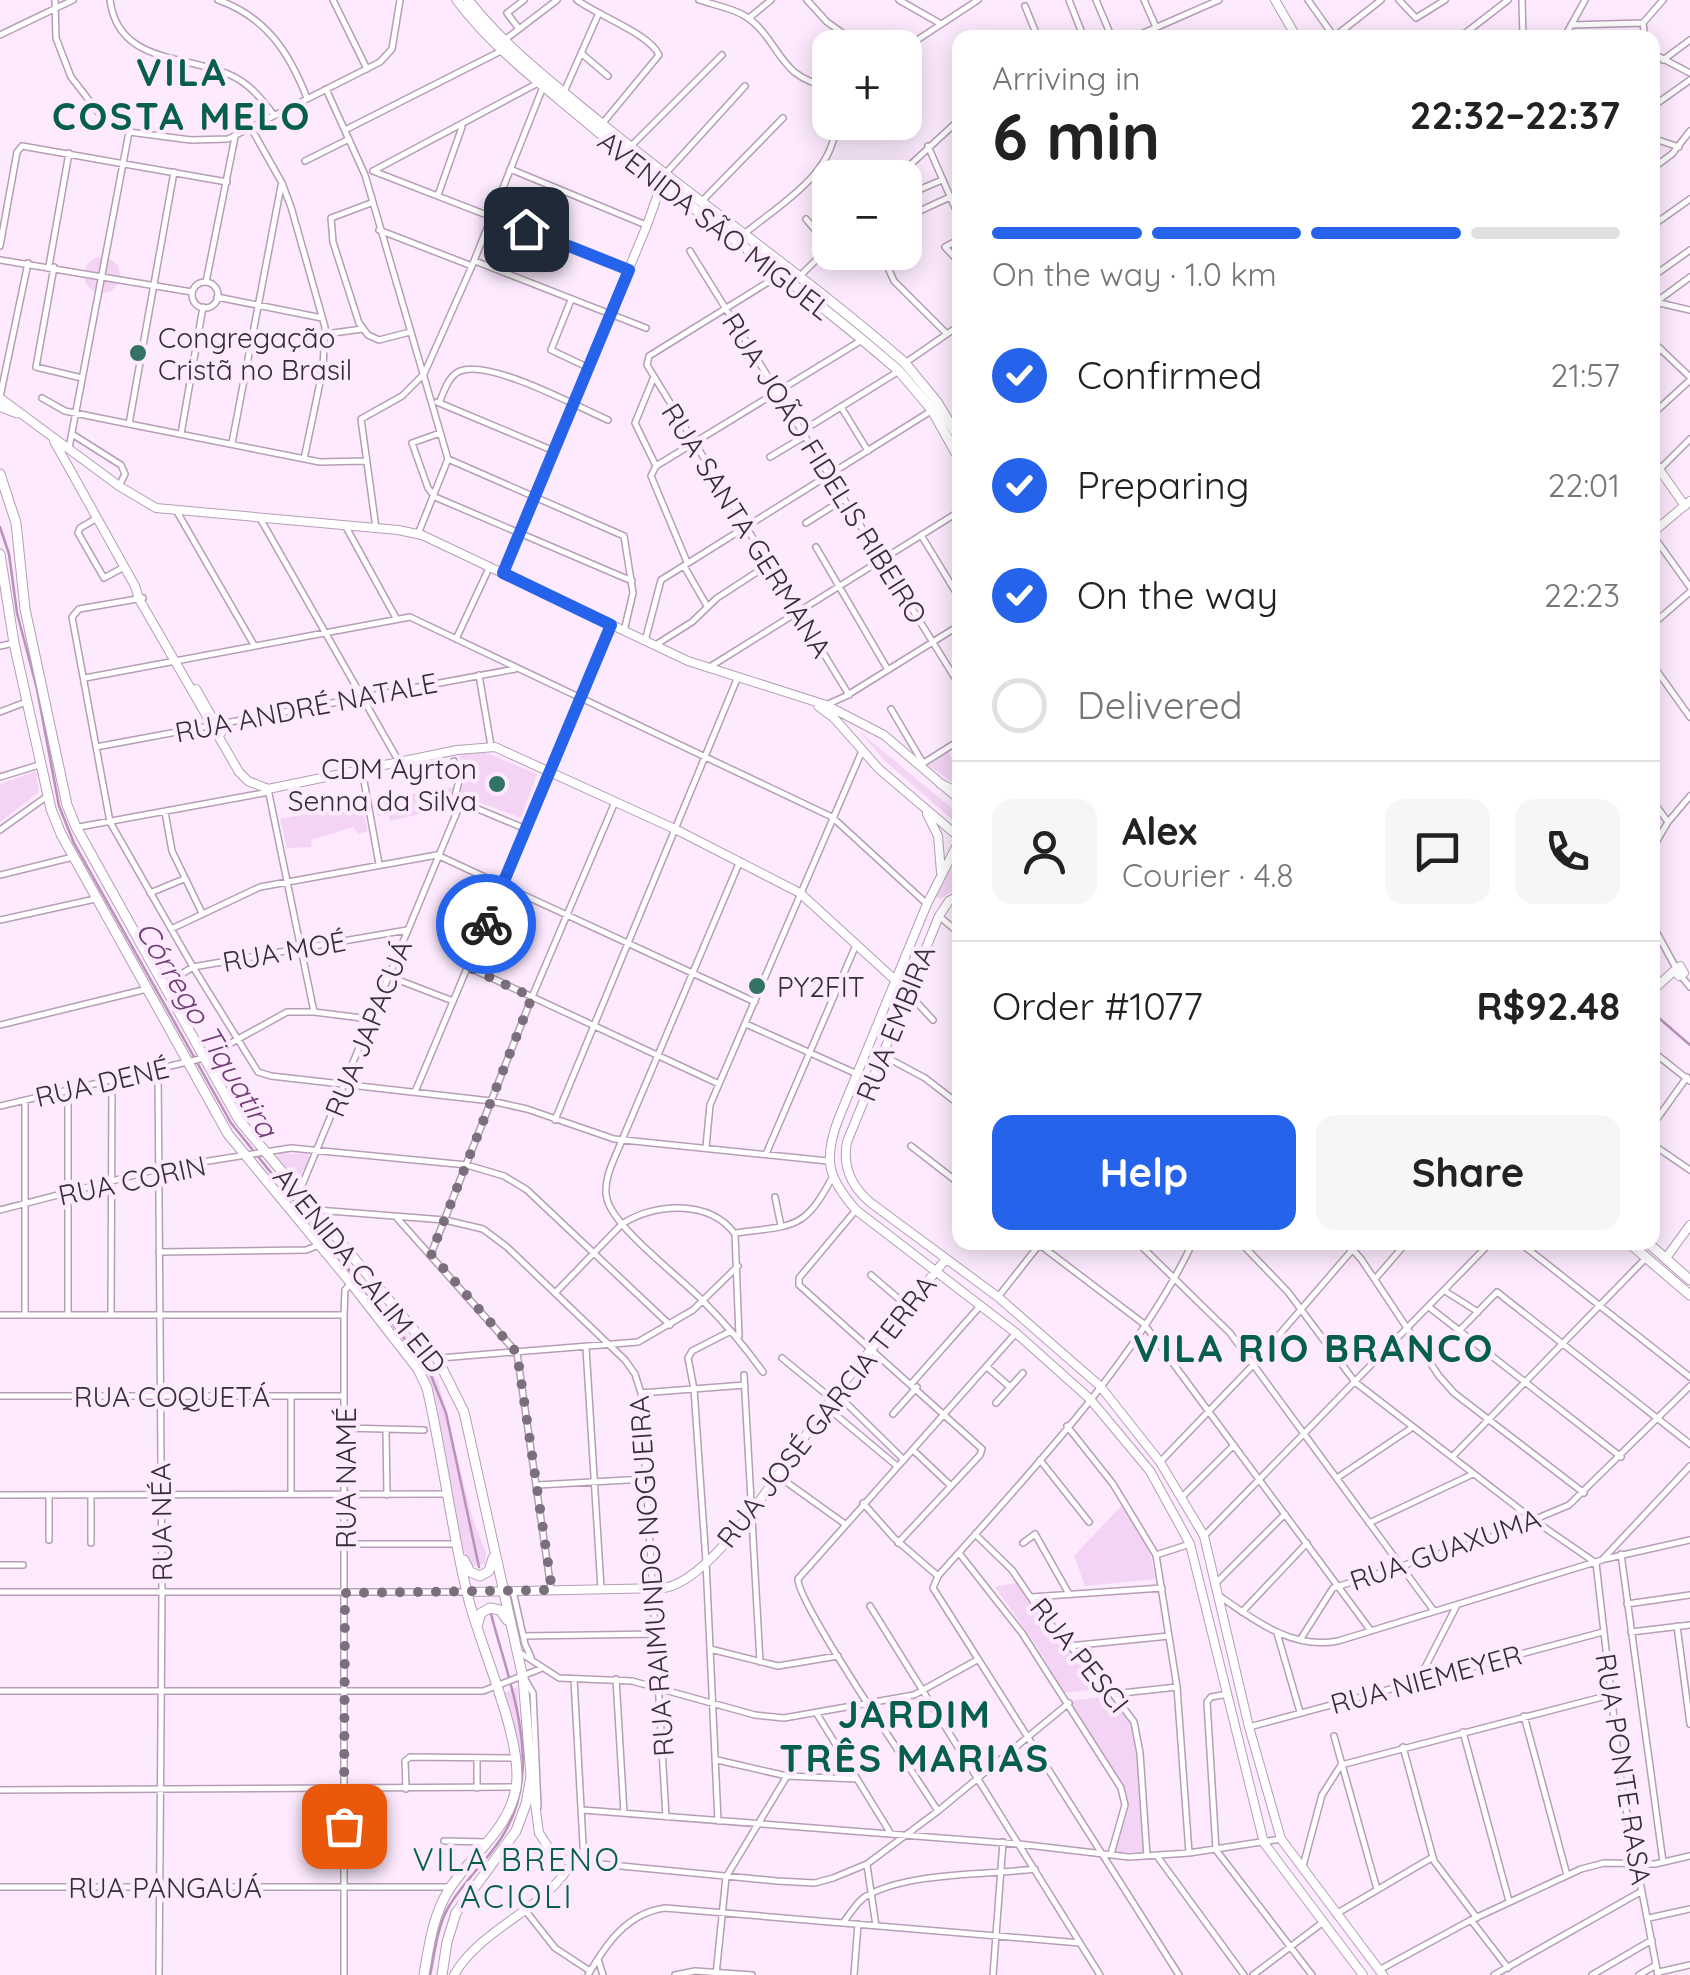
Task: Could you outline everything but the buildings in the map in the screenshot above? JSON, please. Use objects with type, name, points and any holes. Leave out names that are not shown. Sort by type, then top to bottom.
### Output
[{"type":"main road","name":"AVENIDA SÃO MIGUEL","points":[[458,0],[540,85],[778,276],[902,367],[952,446]]},
{"type":"main road","name":"AVENIDA SÃO MIGUEL","points":[[468,0],[502,46],[564,92],[662,180],[700,203],[798,278],[902,367],[936,402],[952,427]]},
{"type":"main road","points":[[1275,0],[1292,30]]},
{"type":"main road","points":[[503,573],[629,270],[662,180]]},
{"type":"main road","points":[[0,398],[149,505],[418,534],[706,669],[826,704],[893,742],[952,792]]},
{"type":"main road","points":[[0,407],[16,412]]},
{"type":"main road","points":[[53,439],[239,772],[248,781],[268,790],[491,746],[677,830],[800,893],[906,991]]},
{"type":"main road","points":[[1660,469],[1688,504],[1660,527]]},
{"type":"main road","name":"AVENIDA CALIM EID","points":[[0,474],[16,523],[50,764],[48,795],[73,857],[148,989],[261,1154],[314,1210],[437,1358],[464,1412],[518,1636],[531,1776],[516,1831],[460,1904],[447,1942],[442,1975]]},
{"type":"main road","name":"AVENIDA CALIM EID","points":[[0,554],[4,644],[76,827],[164,984],[213,1112],[423,1378],[467,1592],[479,1640],[498,1686],[515,1758],[516,1788],[505,1818],[450,1887],[435,1919],[424,1975]]},
{"type":"main road","points":[[805,699],[834,718],[862,751],[952,831]]},
{"type":"main road","points":[[919,803],[938,836],[942,875]]},
{"type":"main road","name":"RUA EMBIRA","points":[[828,1161],[832,1136],[895,980],[952,854]]},
{"type":"main road","name":"RUA EMBIRA","points":[[946,1260],[860,1194],[845,1160],[850,1134],[906,991],[939,916],[952,900]]},
{"type":"main road","points":[[828,1161],[833,1176],[856,1210],[1016,1333],[1090,1398],[1150,1472],[1190,1544],[1264,1843],[1363,1975]]},
{"type":"main road","points":[[1640,1250],[1660,1263],[1690,1225]]},
{"type":"main road","points":[[1638,1250],[1690,1295]]},
{"type":"main road","points":[[1656,1250],[1690,1280]]},
{"type":"main road","points":[[946,1260],[998,1297],[1100,1386],[1160,1462],[1182,1497],[1204,1536],[1249,1726],[1281,1839],[1381,1972]]},
{"type":"main road","name":"RUA JOSÉ GARCIA TERRA","points":[[654,1588],[676,1586],[706,1562],[752,1511],[832,1399],[946,1260]]},
{"type":"main road","points":[[457,1544],[467,1568],[480,1576],[491,1567],[494,1545]]},
{"type":"main road","points":[[467,1592],[654,1588]]},
{"type":"main road","points":[[479,1640],[479,1618],[492,1608],[503,1613],[518,1636]]},
{"type":"main road","points":[[454,1975],[471,1954],[555,1883],[565,1866],[539,1833],[531,1776]]},
{"type":"main road","points":[[516,1831],[528,1828],[539,1833]]},
{"type":"street","points":[[55,0],[59,50],[72,77],[99,113],[128,132],[191,140],[235,136],[380,62],[392,50],[400,0]]},
{"type":"street","points":[[0,35],[73,0]]},
{"type":"street","points":[[110,0],[114,22],[135,42],[172,60],[230,74],[257,94],[274,115]]},
{"type":"street","points":[[218,0],[242,10],[268,30],[293,65],[307,98]]},
{"type":"street","points":[[333,0],[367,70]]},
{"type":"street","points":[[519,30],[507,13],[524,0]]},
{"type":"street","points":[[345,130],[502,46],[558,0]]},
{"type":"street","points":[[577,0],[651,42],[659,54],[602,124]]},
{"type":"street","points":[[699,0],[748,18],[798,76],[812,83]]},
{"type":"street","points":[[748,18],[770,0]]},
{"type":"street","points":[[808,0],[838,30]]},
{"type":"street","points":[[899,0],[941,24]]},
{"type":"street","points":[[922,37],[978,0]]},
{"type":"street","points":[[1069,0],[1081,30]]},
{"type":"street","points":[[1096,0],[1109,30]]},
{"type":"street","points":[[1144,0],[1156,28]]},
{"type":"street","points":[[1151,30],[1220,0]]},
{"type":"street","points":[[1308,0],[1329,30]]},
{"type":"street","points":[[1343,30],[1381,0]]},
{"type":"street","points":[[1398,0],[1413,17],[1424,16],[1444,0]]},
{"type":"street","points":[[1469,30],[1508,0]]},
{"type":"street","points":[[1522,0],[1524,30]]},
{"type":"street","points":[[1569,30],[1584,0]]},
{"type":"street","points":[[1644,30],[1644,23],[1662,0]]},
{"type":"street","points":[[1025,6],[1035,30]]},
{"type":"street","points":[[564,92],[598,15]]},
{"type":"street","points":[[1571,26],[1644,23]]},
{"type":"street","points":[[1663,60],[1690,40]]},
{"type":"street","points":[[580,53],[608,76]]},
{"type":"street","points":[[630,148],[722,56]]},
{"type":"street","points":[[1660,58],[1690,77],[1660,101]]},
{"type":"street","points":[[365,175],[540,85]]},
{"type":"street","points":[[376,528],[360,419],[402,396],[424,374],[474,264],[540,85]]},
{"type":"street","points":[[662,180],[745,86]]},
{"type":"street","points":[[326,89],[365,175],[448,460],[418,534]]},
{"type":"street","points":[[700,203],[783,118]]},
{"type":"street","points":[[438,194],[464,124]]},
{"type":"street","points":[[914,160],[952,126]]},
{"type":"street","points":[[251,128],[282,183],[326,334],[304,459]]},
{"type":"street","points":[[1660,162],[1679,147],[1690,130]]},
{"type":"street","points":[[68,450],[128,132]]},
{"type":"street","points":[[206,282],[235,136]]},
{"type":"street","points":[[305,160],[349,139]]},
{"type":"street","points":[[742,236],[810,178],[826,160],[834,140]]},
{"type":"street","points":[[1660,141],[1679,147]]},
{"type":"street","points":[[0,246],[17,152],[25,145],[227,182]]},
{"type":"street","points":[[928,146],[952,201]]},
{"type":"street","points":[[69,153],[36,367],[82,378]]},
{"type":"street","points":[[510,169],[647,225]]},
{"type":"street","points":[[373,171],[629,270]]},
{"type":"street","points":[[129,424],[174,172]]},
{"type":"street","points":[[922,189],[942,180]]},
{"type":"street","points":[[232,443],[282,183]]},
{"type":"street","points":[[922,210],[950,197]]},
{"type":"street","points":[[1660,220],[1690,199]]},
{"type":"street","points":[[362,329],[330,224],[336,215],[371,203]]},
{"type":"street","points":[[806,219],[812,226]]},
{"type":"street","points":[[379,230],[646,328]]},
{"type":"street","points":[[1660,271],[1690,250]]},
{"type":"street","name":"RUA JOÃO FIDELIS RIBEIRO","points":[[690,251],[952,673]]},
{"type":"street","points":[[0,260],[192,292]]},
{"type":"street","points":[[0,398],[28,263]]},
{"type":"street","points":[[798,278],[812,264]]},
{"type":"street","points":[[889,270],[894,282],[952,328]]},
{"type":"street","points":[[726,308],[778,276]]},
{"type":"street","points":[[1660,297],[1690,277]]},
{"type":"street","points":[[192,292],[206,282]]},
{"type":"street","points":[[192,292],[196,304],[214,304],[216,289],[206,282]]},
{"type":"street","points":[[217,297],[323,318]]},
{"type":"street","points":[[571,300],[551,350],[589,368]]},
{"type":"street","points":[[1660,302],[1689,309]]},
{"type":"street","points":[[181,434],[203,307]]},
{"type":"street","name":"RUA SANTA GERMANA","points":[[726,308],[649,356],[647,365],[848,696]]},
{"type":"street","points":[[326,334],[362,329],[380,340],[410,332]]},
{"type":"street","points":[[770,457],[952,331]]},
{"type":"street","points":[[707,606],[651,476],[656,466],[862,340]]},
{"type":"street","points":[[1660,407],[1690,379],[1661,349]]},
{"type":"street","points":[[439,403],[452,376],[472,369],[500,375],[608,420]]},
{"type":"street","points":[[653,379],[635,423],[656,466]]},
{"type":"street","points":[[42,398],[76,414],[304,459],[340,464],[366,461]]},
{"type":"street","points":[[430,399],[554,451]]},
{"type":"street","points":[[841,407],[868,451]]},
{"type":"street","points":[[644,642],[660,582],[932,410]]},
{"type":"street","points":[[440,433],[412,443],[434,497],[632,581]]},
{"type":"street","points":[[72,434],[121,464],[125,474],[119,486]]},
{"type":"street","points":[[1660,469],[1690,439]]},
{"type":"street","points":[[448,460],[616,532],[626,540],[633,596],[624,632]]},
{"type":"street","points":[[806,523],[844,499]]},
{"type":"street","points":[[176,510],[254,645]]},
{"type":"street","points":[[706,669],[952,515]]},
{"type":"street","points":[[97,518],[78,533],[104,578],[124,567]]},
{"type":"street","points":[[261,520],[399,762]]},
{"type":"street","points":[[346,527],[396,618]]},
{"type":"street","points":[[921,534],[952,586]]},
{"type":"street","points":[[1660,546],[1690,590],[1660,618]]},
{"type":"street","points":[[816,547],[888,670]]},
{"type":"street","points":[[654,646],[768,564]]},
{"type":"street","points":[[456,640],[490,566]]},
{"type":"street","points":[[141,599],[73,614],[110,822],[236,1039],[263,1075],[490,1101],[622,1140],[828,1161]]},
{"type":"street","points":[[84,678],[410,617],[832,817],[927,904]]},
{"type":"street","points":[[415,1092],[611,625]]},
{"type":"street","points":[[826,704],[848,696],[952,630]]},
{"type":"street","name":"RUA ANDRÉ NATALE","points":[[96,747],[516,668]]},
{"type":"street","points":[[478,675],[491,746]]},
{"type":"street","points":[[1660,675],[1690,718]]},
{"type":"street","points":[[556,1120],[737,679]]},
{"type":"street","points":[[845,714],[842,704],[848,696]]},
{"type":"street","points":[[0,712],[29,702]]},
{"type":"street","points":[[891,709],[922,764],[952,745]]},
{"type":"street","points":[[893,742],[904,732]]},
{"type":"street","points":[[706,1147],[708,1112],[719,1084],[862,751]]},
{"type":"street","name":"RUA JAPACUÁ","points":[[299,1193],[458,806],[454,800],[460,773],[454,761]]},
{"type":"street","points":[[0,778],[50,764]]},
{"type":"street","points":[[362,770],[379,864]]},
{"type":"street","points":[[76,827],[268,790],[314,1012]]},
{"type":"street","points":[[0,830],[48,795]]},
{"type":"street","points":[[1660,835],[1690,796]]},
{"type":"street","points":[[431,1254],[532,997],[616,802]]},
{"type":"street","points":[[458,806],[466,804],[526,829]]},
{"type":"street","points":[[1660,811],[1668,822]]},
{"type":"street","points":[[165,812],[170,846],[202,913]]},
{"type":"street","points":[[171,929],[254,889],[437,854],[755,1002]]},
{"type":"street","points":[[0,875],[73,857]]},
{"type":"street","points":[[740,861],[657,1054],[606,1188],[612,1211],[622,1224],[704,1301],[763,1372]]},
{"type":"street","points":[[150,893],[184,879]]},
{"type":"street","points":[[0,920],[96,898]]},
{"type":"street","points":[[939,916],[952,927]]},
{"type":"street","name":"RUA MOÉ","points":[[164,984],[193,967],[408,930]]},
{"type":"street","points":[[1660,938],[1681,973]]},
{"type":"street","points":[[766,1154],[857,944]]},
{"type":"street","points":[[468,967],[719,1084]]},
{"type":"street","points":[[388,976],[453,1001]]},
{"type":"street","points":[[0,1025],[148,989]]},
{"type":"street","points":[[906,991],[933,1020]]},
{"type":"street","name":"RUA DENÉ","points":[[0,1106],[195,1060],[281,1014],[314,1012],[370,1019]]},
{"type":"street","points":[[746,1024],[857,1074]]},
{"type":"street","points":[[882,1055],[926,1078],[952,1099]]},
{"type":"street","points":[[1660,1057],[1688,1079],[1660,1116]]},
{"type":"street","name":"RUA NÉA","points":[[158,1069],[162,1593],[159,1975]]},
{"type":"street","points":[[111,1315],[112,1080]]},
{"type":"street","points":[[68,1090],[68,1315]]},
{"type":"street","points":[[25,1100],[25,1315]]},
{"type":"street","points":[[911,1146],[952,1178]]},
{"type":"street","name":"RUA CORIN","points":[[0,1210],[158,1169],[291,1148],[466,1165],[517,1183],[670,1325]]},
{"type":"street","points":[[1660,1149],[1690,1170]]},
{"type":"street","points":[[735,1234],[781,1226],[809,1216],[833,1176]]},
{"type":"street","points":[[776,1196],[781,1226]]},
{"type":"street","points":[[555,1293],[622,1224],[653,1209],[698,1210],[724,1221],[735,1234],[738,1339]]},
{"type":"street","name":"RUA RAIMUNDO NOGUEIRA","points":[[314,1210],[445,1220],[484,1228],[630,1366],[640,1393],[666,1817]]},
{"type":"street","points":[[856,1210],[798,1280],[980,1446],[981,1454],[898,1542]]},
{"type":"street","points":[[395,1216],[517,1353],[552,1590]]},
{"type":"street","points":[[159,1252],[306,1250],[320,1245]]},
{"type":"street","points":[[998,1297],[1033,1250]]},
{"type":"street","points":[[1047,1250],[1144,1324],[1372,1631]]},
{"type":"street","points":[[1146,1250],[1226,1328],[1434,1611]]},
{"type":"street","points":[[1179,1975],[976,1660],[933,1586],[1100,1386],[1176,1278],[1189,1250]]},
{"type":"street","points":[[1247,1250],[1302,1309],[1355,1382],[1534,1521],[1599,1561]]},
{"type":"street","points":[[1160,1462],[1254,1364],[1353,1250]]},
{"type":"street","points":[[1355,1250],[1447,1386],[1584,1493]]},
{"type":"street","points":[[1375,1279],[1400,1250]]},
{"type":"street","points":[[1204,1536],[1483,1250]]},
{"type":"street","points":[[1528,1250],[1690,1377]]},
{"type":"street","points":[[1452,1457],[1646,1257]]},
{"type":"street","points":[[437,1358],[638,1342],[704,1301],[738,1266]]},
{"type":"street","points":[[871,1275],[908,1306]]},
{"type":"street","name":"RUA NAMÉ","points":[[344,1975],[344,1315],[345,1290],[351,1283]]},
{"type":"street","points":[[1444,1291],[1478,1312]]},
{"type":"street","points":[[1460,1330],[1496,1292],[1690,1444]]},
{"type":"street","points":[[894,1414],[981,1305]]},
{"type":"street","points":[[1428,1307],[1621,1457]]},
{"type":"street","points":[[0,1315],[344,1315]]},
{"type":"street","points":[[718,1822],[706,1562],[694,1389],[688,1358],[690,1352],[731,1331]]},
{"type":"street","points":[[938,1812],[838,1656],[798,1587],[800,1574],[1016,1333]]},
{"type":"street","points":[[586,1348],[601,1588]]},
{"type":"street","points":[[782,1358],[832,1399]]},
{"type":"street","points":[[988,1368],[1010,1388]]},
{"type":"street","points":[[996,1403],[1023,1373]]},
{"type":"street","points":[[744,1375],[760,1662]]},
{"type":"street","points":[[640,1393],[745,1385]]},
{"type":"street","name":"RUA GUAXUMA","points":[[1300,1640],[1330,1590],[1534,1521],[1569,1505],[1690,1386]]},
{"type":"street","name":"RUA COQUETÁ","points":[[0,1396],[344,1396]]},
{"type":"street","points":[[291,1397],[291,1494]]},
{"type":"street","points":[[897,1466],[836,1414],[834,1410],[843,1400],[904,1460]]},
{"type":"street","points":[[1067,1426],[1112,1484],[1156,1555],[1177,1687],[1190,1853]]},
{"type":"street","points":[[1337,1478],[1413,1427]]},
{"type":"street","points":[[345,1428],[424,1430]]},
{"type":"street","points":[[386,1430],[387,1494]]},
{"type":"street","points":[[1182,1497],[1234,1445]]},
{"type":"street","points":[[913,1450],[950,1486]]},
{"type":"street","points":[[1040,1460],[1089,1522]]},
{"type":"street","points":[[1599,1561],[1690,1466]]},
{"type":"street","points":[[1369,1523],[1473,1474]]},
{"type":"street","points":[[778,1476],[845,1524]]},
{"type":"street","points":[[537,1485],[646,1479]]},
{"type":"street","points":[[91,1494],[91,1543]]},
{"type":"street","points":[[0,1495],[446,1494]]},
{"type":"street","points":[[48,1540],[49,1495]]},
{"type":"street","points":[[863,1504],[898,1542],[938,1576]]},
{"type":"street","points":[[1215,1584],[1286,1514]]},
{"type":"street","name":"RUA PESCI","points":[[974,1534],[1012,1570],[1137,1729],[1147,1856]]},
{"type":"street","points":[[1023,1543],[1035,1534],[1069,1594]]},
{"type":"street","points":[[1217,1595],[1277,1633],[1330,1643],[1621,1554],[1690,1540]]},
{"type":"street","points":[[345,1544],[457,1544]]},
{"type":"street","points":[[1156,1555],[1190,1544]]},
{"type":"street","points":[[1242,1612],[1307,1544]]},
{"type":"street","points":[[959,1553],[1010,1616],[1069,1703],[1123,1794],[1125,1805],[1111,1854]]},
{"type":"street","points":[[1621,1554],[1663,1862]]},
{"type":"street","name":"RUA PONTE RASA","points":[[1599,1561],[1610,1695],[1657,1971]]},
{"type":"street","points":[[0,1564],[23,1565]]},
{"type":"street","points":[[1032,1597],[1162,1588]]},
{"type":"street","points":[[0,1592],[467,1592]]},
{"type":"street","points":[[1627,1604],[1690,1595]]},
{"type":"street","points":[[1418,1681],[1458,1605]]},
{"type":"street","points":[[870,1606],[1100,1975]]},
{"type":"street","points":[[1631,1632],[1690,1624]]},
{"type":"street","points":[[1677,1626],[1690,1724]]},
{"type":"street","name":"RUA NIEMEYER","points":[[1249,1726],[1603,1632]]},
{"type":"street","points":[[1277,1633],[1300,1713]]},
{"type":"street","points":[[518,1636],[657,1634]]},
{"type":"street","points":[[518,1636],[531,1657]]},
{"type":"street","points":[[1068,1646],[1169,1636]]},
{"type":"street","points":[[710,1649],[784,1666],[838,1656]]},
{"type":"street","points":[[517,1651],[559,1678],[616,1679],[776,1718],[817,1714],[924,1692],[976,1660]]},
{"type":"street","points":[[0,1691],[483,1691],[540,1669]]},
{"type":"street","points":[[519,1678],[533,1693],[539,1798],[536,1815]]},
{"type":"street","points":[[574,1679],[586,1864]]},
{"type":"street","points":[[616,1679],[624,1813]]},
{"type":"street","points":[[1113,1694],[1177,1687]]},
{"type":"street","points":[[1228,1694],[1210,1697],[1207,1702],[1216,1850],[1312,1975]]},
{"type":"street","points":[[1302,1870],[1322,1796],[1341,1765],[1610,1695]]},
{"type":"street","points":[[565,1866],[586,1864],[821,1882],[866,1864],[938,1812],[1069,1703]]},
{"type":"street","points":[[817,1714],[891,1834]]},
{"type":"street","points":[[1524,1716],[1568,1874]]},
{"type":"street","points":[[1463,1732],[1509,1902]]},
{"type":"street","points":[[1334,1736],[1377,1889]]},
{"type":"street","points":[[1403,1748],[1433,1857],[1505,1971]]},
{"type":"street","points":[[406,1789],[407,1758],[515,1758]]},
{"type":"street","points":[[477,1758],[477,1788]]},
{"type":"street","points":[[716,1760],[787,1776],[857,1779]]},
{"type":"street","points":[[716,1973],[726,1876],[787,1776]]},
{"type":"street","points":[[0,1790],[516,1788]]},
{"type":"street","points":[[583,1810],[1147,1856],[1281,1839]]},
{"type":"street","points":[[444,1841],[489,1842]]},
{"type":"street","points":[[992,1975],[1003,1842]]},
{"type":"street","points":[[1157,1856],[1244,1975]]},
{"type":"street","points":[[1381,1972],[1474,1919],[1568,1874],[1604,1863],[1636,1865],[1690,1856]]},
{"type":"street","points":[[1335,1914],[1433,1857]]},
{"type":"street","points":[[866,1864],[876,1926]]},
{"type":"street","points":[[843,1923],[871,1893],[929,1880],[1035,1870]]},
{"type":"street","name":"RUA PANGAUÁ","points":[[0,1888],[450,1887]]},
{"type":"street","points":[[1494,1975],[1642,1891]]},
{"type":"street","points":[[525,1910],[555,1948],[589,1973],[620,1930],[649,1911],[666,1908],[1080,1943]]},
{"type":"street","points":[[1648,1919],[1690,1909]]},
{"type":"street","points":[[1253,1975],[1322,1922]]},
{"type":"street","points":[[854,1975],[858,1924]]},
{"type":"street","points":[[1592,1975],[1652,1940]]},
{"type":"street","points":[[598,1958],[603,1975]]},
{"type":"street","points":[[1638,1975],[1690,1965]]},
{"type":"street","points":[[676,1975],[752,1975]]},
{"type":"shaded area","points":[[102,257],[115,262],[120,275],[115,288],[102,293],[89,288],[84,275],[89,262]]},
{"type":"shaded area","points":[[860,732],[952,808],[952,820],[884,760]]},
{"type":"shaded area","name":"CDM Ayrton Senna da Silva","points":[[479,750],[537,774],[521,818],[460,795],[463,767],[459,756]]},
{"type":"shaded area","points":[[948,752],[952,759],[952,782],[927,765]]},
{"type":"shaded area","points":[[36,771],[39,792],[0,822],[0,784]]},
{"type":"shaded area","points":[[455,787],[452,801],[424,807],[419,814],[390,821],[389,814],[378,816],[374,800]]},
{"type":"shaded area","points":[[361,804],[368,831],[358,834],[354,827],[311,840],[312,847],[287,848],[280,819]]},
{"type":"shaded area","points":[[952,866],[952,892],[940,899],[936,897]]},
{"type":"shaded area","points":[[306,1153],[310,1158],[296,1184],[275,1158],[279,1154]]},
{"type":"shaded area","points":[[400,1325],[438,1381],[472,1516],[486,1553],[485,1564],[472,1566],[456,1531],[435,1397],[423,1370],[392,1331]]},
{"type":"shaded area","points":[[1122,1505],[1150,1551],[1155,1579],[1085,1586],[1074,1556]]},
{"type":"shaded area","points":[[1020,1582],[1045,1624],[1104,1688],[1064,1693],[995,1587]]},
{"type":"shaded area","points":[[517,1687],[523,1767],[519,1791],[503,1694]]},
{"type":"shaded area","points":[[1112,1696],[1134,1730],[1144,1852],[1115,1852],[1129,1808],[1126,1789],[1068,1701]]},
{"type":"waterway","name":"Córrego Tiquatira","points":[[0,527],[9,554],[17,613],[37,689],[59,806],[74,843],[231,1123],[428,1368],[446,1413],[479,1567]]},
{"type":"waterway","points":[[1660,1019],[1690,1045]]},
{"type":"waterway","name":"Córrego Tiquatira","points":[[430,1975],[444,1915],[500,1840],[514,1813],[521,1786],[523,1757],[515,1699],[491,1614]]},
{"type":"way so far","points":[[344,1826],[345,1593],[552,1590],[517,1353],[431,1254],[532,997],[468,967],[486,924]]},
{"type":"place","name":"Congregação Cristã no Brasil","points":[[138,353]]},
{"type":"place","name":"CDM Ayrton Senna da Silva","points":[[497,784]]},
{"type":"place","name":"PY2FIT","points":[[757,986]]},
{"type":"district","name":"VILA COSTA MELO","points":[[182,94]]},
{"type":"district","name":"VILA RIO BRANCO","points":[[1314,1348]]},
{"type":"district","name":"JARDIM TRÊS MARIAS","points":[[915,1736]]},
{"type":"district","name":"VILA BRENO ACIOLI","points":[[517,1878]]},
{"type":"route","points":[[486,924],[611,625],[503,573],[629,270],[526,229]]}]
